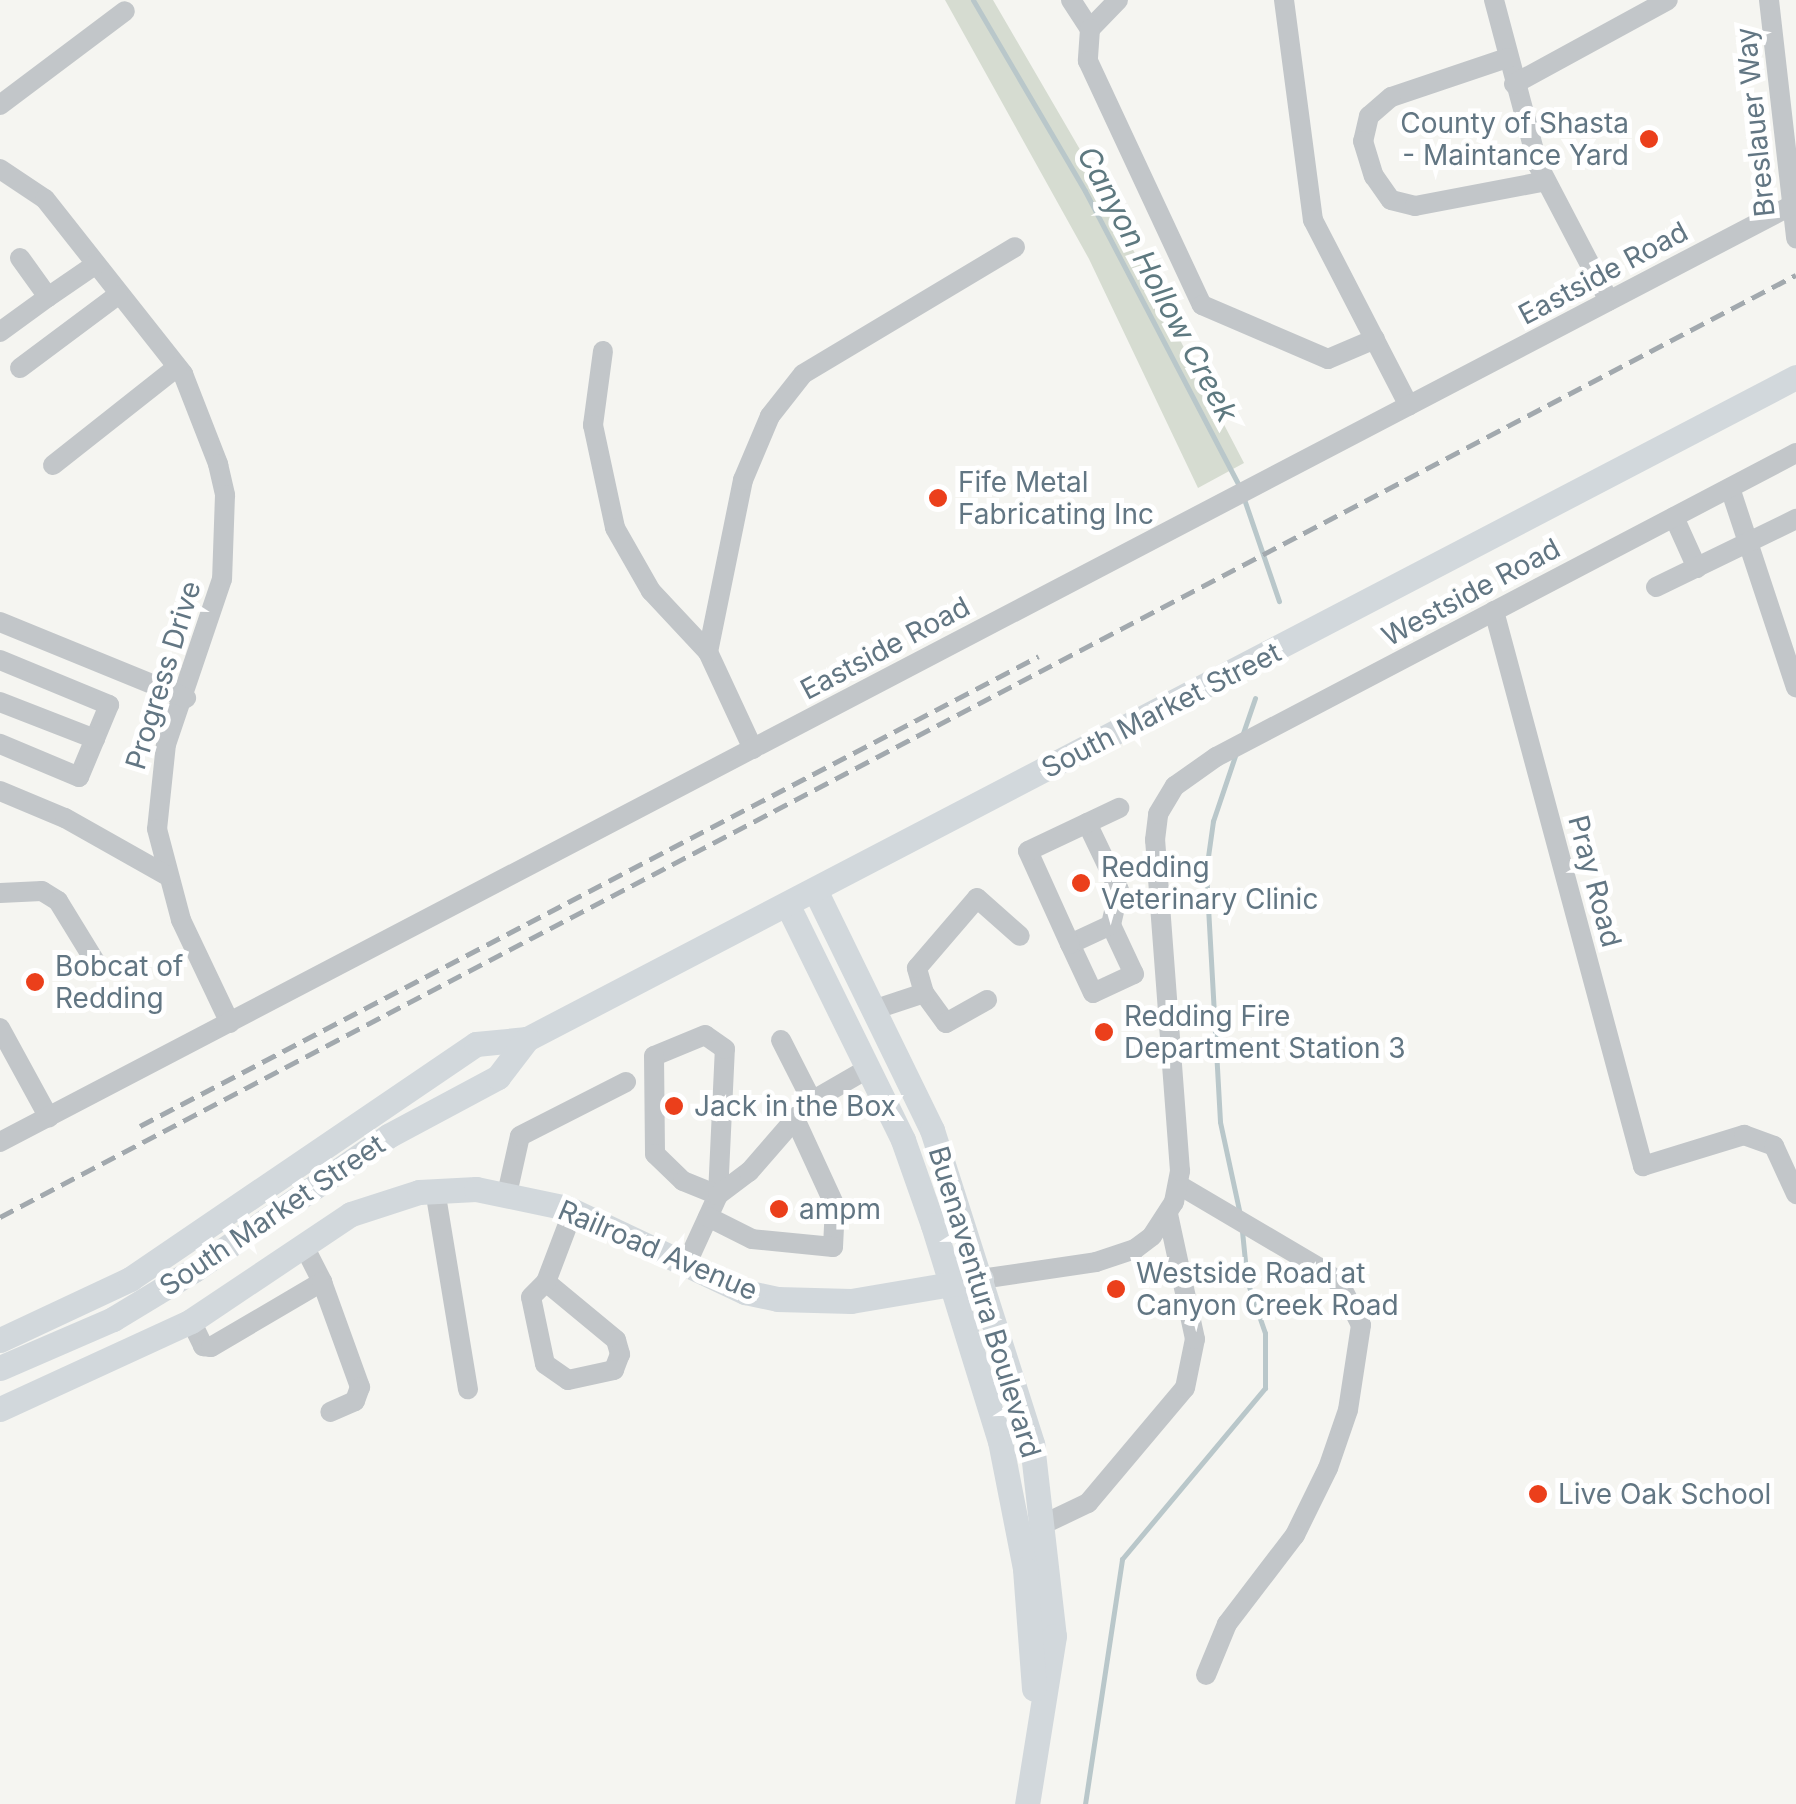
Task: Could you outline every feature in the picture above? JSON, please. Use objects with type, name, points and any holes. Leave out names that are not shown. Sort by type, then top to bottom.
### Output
[{"type":"main road","name":"South Market Street","points":[[0,1340],[130,1279],[476,1044],[527,1039],[1332,624],[1795,376]]},
{"type":"main road","name":"Buenaventura Boulevard","points":[[815,890],[932,1130],[1032,1444],[1046,1523],[1054,1636],[1027,1804]]},
{"type":"main road","name":"Buenaventura Boulevard","points":[[786,904],[903,1140],[952,1286],[1015,1509],[1032,1630],[1036,1739]]},
{"type":"main road","name":"South Market Street","points":[[0,1368],[90,1330],[180,1279],[388,1136],[498,1077],[527,1039]]},
{"type":"main road","name":"Railroad Avenue","points":[[0,1409],[191,1322],[377,1202],[435,1190],[507,1194],[573,1211],[745,1292],[795,1302],[851,1301],[981,1280]]},
{"type":"street","points":[[1071,0],[1090,29],[1088,60],[1202,305],[1328,359],[1374,339]]},
{"type":"street","points":[[1090,29],[1118,0]]},
{"type":"street","points":[[1284,0],[1313,220],[1409,406]]},
{"type":"street","points":[[1494,0],[1514,84],[1546,181],[1608,301]]},
{"type":"street","points":[[1514,84],[1668,0]]},
{"type":"street","name":"Breslauer Way","points":[[1769,0],[1796,238]]},
{"type":"street","points":[[0,105],[124,11]]},
{"type":"street","points":[[1507,58],[1391,97],[1369,116],[1363,141],[1374,176],[1391,200],[1415,206],[1546,181]]},
{"type":"street","name":"Progress Drive","points":[[0,169],[45,199],[177,368],[197,400],[224,494],[222,578],[186,698],[166,744],[157,789],[166,874],[192,949],[230,1023]]},
{"type":"street","name":"Eastside Road","points":[[0,1142],[1794,204]]},
{"type":"street","points":[[708,652],[743,480],[770,416],[803,374],[1015,248]]},
{"type":"street","points":[[20,258],[48,296]]},
{"type":"street","points":[[0,332],[96,264]]},
{"type":"street","points":[[20,368],[118,295]]},
{"type":"street","points":[[603,351],[592,425],[615,528],[651,592],[708,652],[753,749]]},
{"type":"street","points":[[53,465],[177,368]]},
{"type":"street","name":"Westside Road","points":[[1162,946],[1156,830],[1175,786],[1216,757],[1796,453]]},
{"type":"street","points":[[1730,488],[1753,541],[1796,687]]},
{"type":"street","points":[[1674,517],[1696,568]]},
{"type":"street","points":[[1656,588],[1796,519]]},
{"type":"street","name":"Pray Road","points":[[1494,612],[1642,1166],[1744,1135],[1774,1146],[1796,1194]]},
{"type":"street","points":[[0,622],[186,698]]},
{"type":"street","points":[[0,660],[109,705],[79,777],[0,744]]},
{"type":"street","points":[[0,702],[95,739]]},
{"type":"street","points":[[0,791],[66,818],[166,874]]},
{"type":"street","points":[[1087,823],[1119,890],[1111,925],[1134,974],[1093,993],[1028,851],[1087,823],[1119,808]]},
{"type":"street","points":[[0,893],[42,890],[58,901],[96,963]]},
{"type":"street","points":[[987,1000],[946,1023],[924,992],[917,968],[977,898],[1020,936]]},
{"type":"street","points":[[1070,944],[1111,925]]},
{"type":"street","points":[[981,1280],[1116,1256],[1145,1243],[1168,1214],[1179,1186],[1162,946],[1124,954]]},
{"type":"street","points":[[873,1010],[924,992]]},
{"type":"street","points":[[0,1028],[49,1118]]},
{"type":"street","points":[[686,1265],[718,1195],[725,1049],[716,1038],[690,1038],[654,1056],[655,1154],[684,1181],[718,1195]]},
{"type":"street","points":[[781,1040],[812,1101]]},
{"type":"street","points":[[718,1195],[749,1172],[812,1101],[867,1069]]},
{"type":"street","points":[[507,1194],[520,1136],[626,1082]]},
{"type":"street","points":[[708,1217],[752,1239],[833,1248],[835,1206],[796,1120]]},
{"type":"street","points":[[1179,1186],[1340,1284],[1360,1325],[1361,1350],[1328,1468],[1295,1534],[1228,1624],[1206,1675]]},
{"type":"street","points":[[435,1190],[468,1389]]},
{"type":"street","points":[[546,1282],[616,1340],[620,1354],[614,1370],[568,1380],[545,1364],[531,1297],[546,1282],[573,1211]]},
{"type":"street","points":[[1046,1523],[1088,1503],[1185,1388],[1195,1339],[1168,1214]]},
{"type":"street","points":[[305,1248],[322,1282],[360,1387],[355,1402],[330,1412]]},
{"type":"street","points":[[191,1322],[203,1346],[211,1347],[322,1282]]},
{"type":"shaded area","points":[[945,0],[993,0],[1089,165],[1244,463],[1198,488],[1089,259]]},
{"type":"waterway","name":"Canyon Hollow Creek","points":[[973,0],[1085,191],[1241,489]]},
{"type":"waterway","name":"Canyon Hollow Creek","points":[[1244,499],[1279,601]]},
{"type":"waterway","name":"Canyon Hollow Creek","points":[[1243,733],[1255,698]]},
{"type":"waterway","name":"Canyon Hollow Creek","points":[[1236,753],[1213,821],[1206,871],[1220,1122],[1239,1210]]},
{"type":"waterway","points":[[1085,1804],[1122,1559],[1265,1388],[1265,1333],[1247,1281],[1242,1231]]},
{"type":"railway","points":[[0,1217],[1796,275]]},
{"type":"railway","points":[[140,1126],[1039,656]]},
{"type":"place","name":"County of Shasta - Maintance Yard","points":[[1649,139]]},
{"type":"place","name":"Fife Metal Fabricating Inc","points":[[938,498]]},
{"type":"place","name":"Redding Veterinary Clinic","points":[[1081,883]]},
{"type":"place","name":"Bobcat of Redding","points":[[35,982]]},
{"type":"place","name":"Redding Fire Department Station 3","points":[[1104,1032]]},
{"type":"place","name":"Jack in the Box","points":[[674,1106]]},
{"type":"place","name":"ampm","points":[[779,1209]]},
{"type":"place","name":"Westside Road at Canyon Creek Road","points":[[1116,1289]]},
{"type":"place","name":"Live Oak School","points":[[1538,1494]]}]
